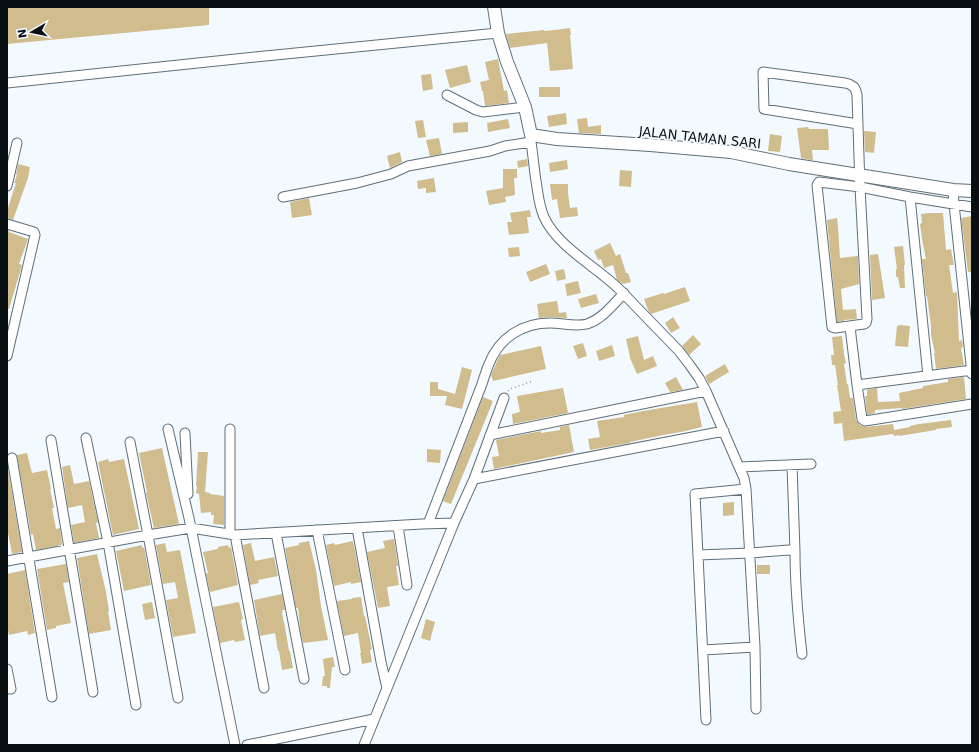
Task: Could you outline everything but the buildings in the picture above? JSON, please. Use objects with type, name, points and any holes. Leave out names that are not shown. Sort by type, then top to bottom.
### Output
[{"type":"street","points":[[494,7],[498,33],[507,62],[525,106],[531,138],[539,201],[543,216],[549,228],[567,247],[624,293],[679,351],[696,374],[706,391],[740,467],[746,489],[755,647],[756,709]]},
{"type":"street","points":[[7,83],[498,33]]},
{"type":"street","points":[[858,124],[764,109],[763,72],[849,84],[854,87],[856,91],[857,95],[858,124],[859,174],[860,187],[867,319],[866,323],[864,324],[833,328],[831,326],[818,183],[860,187],[972,207]]},
{"type":"street","points":[[447,95],[483,112],[525,106]]},
{"type":"street","points":[[283,197],[357,183],[391,174],[408,166],[490,151],[531,138]]},
{"type":"street","name":"JALAN TAMAN SARI","points":[[531,138],[731,152],[789,164],[953,190],[972,191]]},
{"type":"street","points":[[7,186],[17,143]]},
{"type":"street","points":[[953,190],[972,374]]},
{"type":"street","points":[[910,197],[928,376]]},
{"type":"street","points":[[7,224],[34,232],[35,235],[7,356]]},
{"type":"street","points":[[428,524],[489,363],[496,350],[519,329],[532,325],[552,323],[576,325],[592,322],[600,318],[624,293]]},
{"type":"street","points":[[850,326],[862,419],[866,421],[972,404]]},
{"type":"street","points":[[857,385],[972,370]]},
{"type":"street","points":[[490,435],[706,391]]},
{"type":"street","points":[[364,745],[454,523],[474,479],[504,398]]},
{"type":"street","points":[[168,429],[189,518],[235,745]]},
{"type":"street","points":[[230,429],[233,534],[264,688]]},
{"type":"street","points":[[474,479],[724,431]]},
{"type":"street","points":[[185,433],[189,518]]},
{"type":"street","points":[[86,438],[108,542],[136,705]]},
{"type":"street","points":[[51,440],[93,692]]},
{"type":"street","points":[[130,442],[178,698]]},
{"type":"street","points":[[12,458],[52,696]]},
{"type":"street","points":[[740,467],[811,464]]},
{"type":"street","points":[[792,465],[797,611],[802,654]]},
{"type":"street","points":[[706,720],[695,494],[746,489]]},
{"type":"street","points":[[7,561],[148,534],[191,528],[233,534],[454,523]]},
{"type":"street","points":[[398,526],[407,585]]},
{"type":"street","points":[[357,528],[387,688]]},
{"type":"street","points":[[318,530],[345,670]]},
{"type":"street","points":[[276,533],[304,679]]},
{"type":"street","points":[[698,555],[750,554],[789,550],[795,551]]},
{"type":"street","points":[[703,650],[755,647]]},
{"type":"street","points":[[7,669],[11,688],[7,689]]},
{"type":"street","points":[[247,745],[374,719]]},
{"type":"path","points":[[504,398],[510,389],[533,381]]}]
